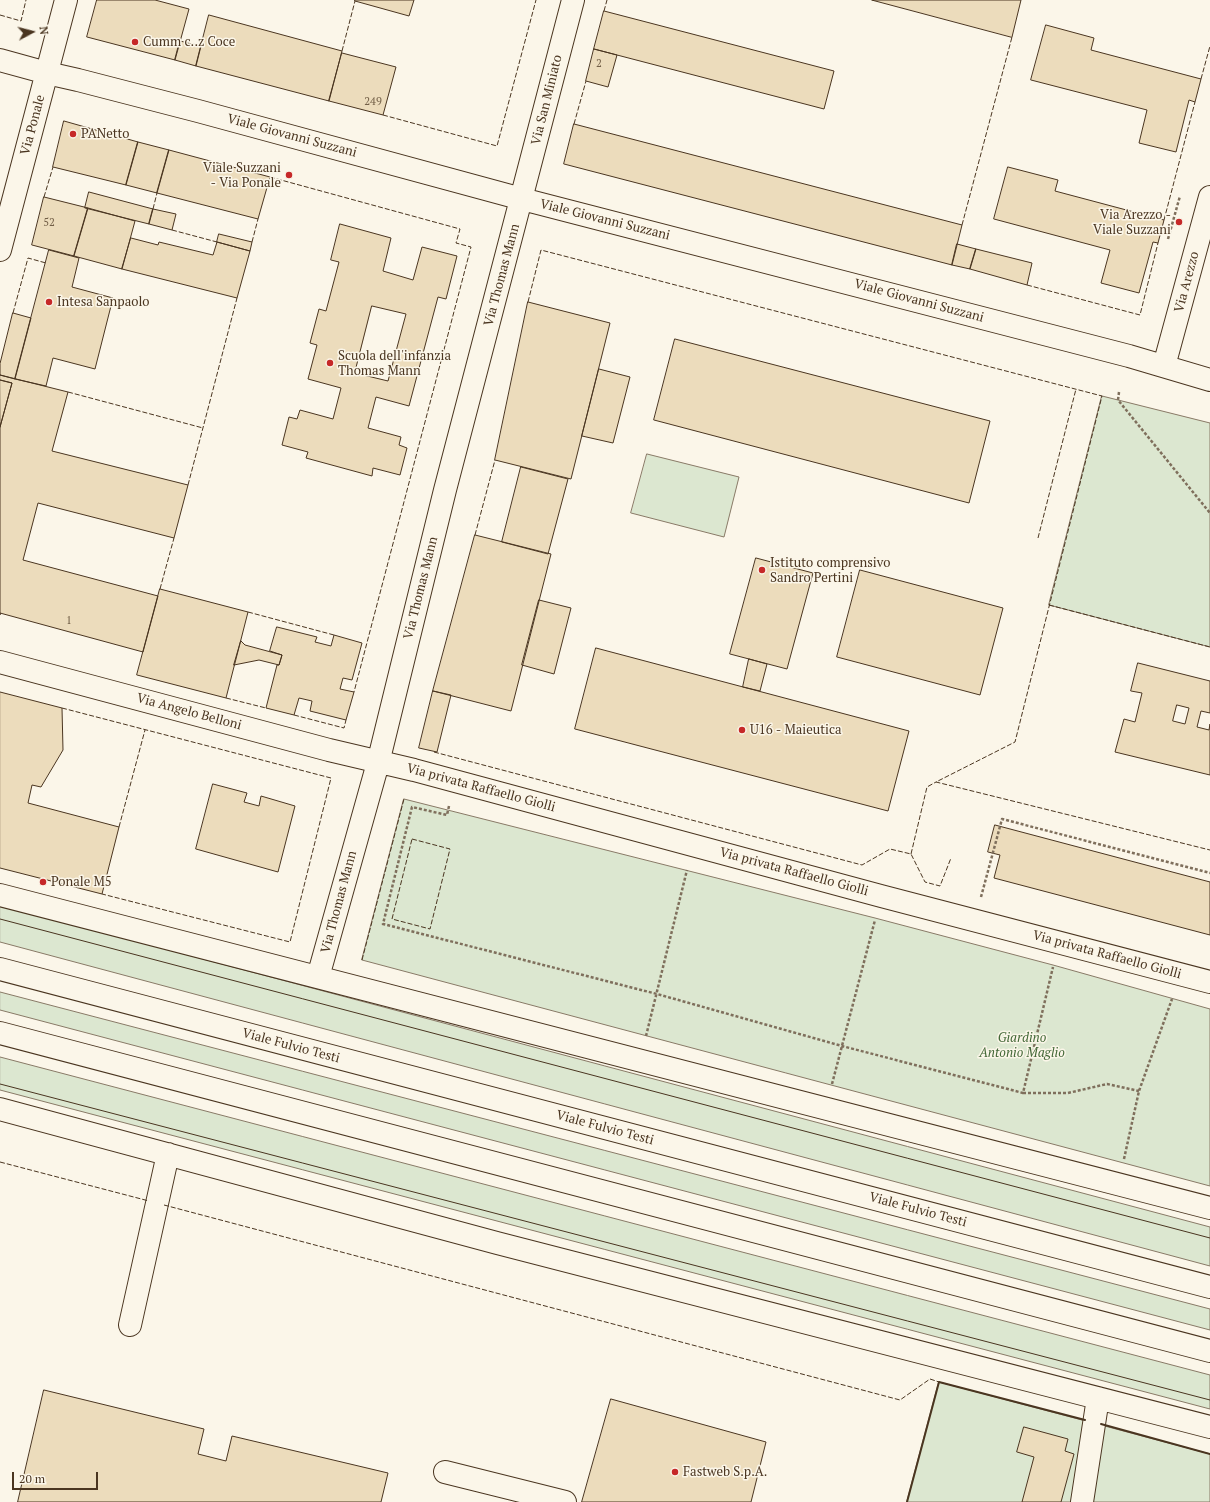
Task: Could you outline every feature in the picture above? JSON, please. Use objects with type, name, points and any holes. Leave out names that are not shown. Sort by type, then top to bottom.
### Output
[{"type":"street","name":"Via Ponale","points":[[0,250],[66,0]]},
{"type":"street","name":"Via San Miniato","points":[[522,199],[573,0]]},
{"type":"street","name":"Viale Giovanni Suzzani","points":[[0,60],[190,109],[522,199],[1128,356],[1210,380]]},
{"type":"street","name":"Via Arezzo","points":[[1164,366],[1210,197]]},
{"type":"street","name":"Via Thomas Mann","points":[[318,977],[378,762],[445,490],[522,199]]},
{"type":"street","name":"Via Angelo Belloni","points":[[0,662],[378,762]]},
{"type":"street","name":"Via privata Raffaello Giolli","points":[[378,762],[414,770],[881,896],[1210,982]]},
{"type":"street","points":[[0,895],[1210,1208]]},
{"type":"street","name":"Viale Fulvio Testi","points":[[0,969],[1210,1287]]},
{"type":"street","points":[[0,1033],[1210,1351]]},
{"type":"street","points":[[0,1109],[497,1243],[1210,1427]]},
{"type":"street","points":[[130,1325],[168,1154]]},
{"type":"street","points":[[1082,1502],[1098,1398]]},
{"type":"street","points":[[446,1472],[565,1502]]},
{"type":"path","points":[[1168,239],[1180,196]]},
{"type":"path","points":[[1119,392],[1118,400],[1210,513]]},
{"type":"path","points":[[450,804],[448,815],[412,807],[383,924],[657,994],[842,1046],[1023,1093],[1068,1093],[1106,1084],[1139,1091]]},
{"type":"path","points":[[980,900],[1002,818],[1210,873]]},
{"type":"path","points":[[640,1061],[688,868]]},
{"type":"path","points":[[826,1109],[875,918]]},
{"type":"path","points":[[1023,1093],[1053,965]]},
{"type":"path","points":[[1123,1162],[1139,1091],[1173,995]]},
{"type":"green space","points":[[1102,396],[1210,423],[1210,647],[1049,605]]},
{"type":"green space","points":[[647,454],[739,477],[724,537],[631,513]]},
{"type":"green space","name":"Giardino Antonio Maglio","points":[[404,799],[875,918],[1053,965],[1210,1009],[1210,1186],[362,960]]},
{"type":"green space","points":[[0,905],[1210,1227],[1210,1266],[0,942]]},
{"type":"green space","points":[[0,992],[1210,1309],[1210,1330],[0,1010]]},
{"type":"green space","points":[[0,1057],[1210,1375],[1210,1409],[0,1090]]},
{"type":"green space","points":[[939,1382],[1210,1454],[1210,1502],[907,1502]]},
{"type":"building","points":[[97,0],[155,0],[189,9],[175,60],[87,37]]},
{"type":"building","points":[[355,0],[414,0],[409,16]]},
{"type":"building","points":[[872,0],[1021,0],[1012,37]]},
{"type":"building","points":[[604,11],[834,71],[824,109],[594,49]]},
{"type":"building","points":[[209,15],[342,51],[329,101],[196,66]]},
{"type":"building","points":[[1046,25],[1094,38],[1091,50],[1201,79],[1195,102],[1189,100],[1176,152],[1139,143],[1147,110],[1031,80]]},
{"type":"building","points":[[180,41],[201,46],[196,66],[175,60]]},
{"type":"building","points":[[594,49],[617,55],[608,87],[586,81]]},
{"type":"building","points":[[342,53],[396,67],[383,115],[329,101]]},
{"type":"building","points":[[64,121],[138,142],[126,185],[53,167]]},
{"type":"building","points":[[574,124],[962,225],[952,265],[564,164]]},
{"type":"building","points":[[138,142],[169,150],[157,193],[126,185]]},
{"type":"building","points":[[169,150],[270,177],[258,219],[157,193]]},
{"type":"building","points":[[1008,167],[1058,180],[1055,191],[1164,220],[1158,243],[1153,242],[1139,293],[1101,283],[1110,250],[994,219]]},
{"type":"building","points":[[89,192],[153,209],[149,224],[85,208]]},
{"type":"building","points":[[44,197],[88,208],[74,256],[32,245]]},
{"type":"building","points":[[88,208],[135,221],[122,269],[74,256]]},
{"type":"building","points":[[153,209],[176,214],[172,230],[149,224]]},
{"type":"building","points":[[340,224],[391,238],[383,271],[413,280],[422,247],[457,256],[446,299],[438,297],[409,406],[376,397],[368,428],[401,437],[399,445],[407,448],[400,475],[373,468],[372,476],[306,458],[308,452],[282,445],[289,417],[297,419],[300,410],[333,419],[341,388],[308,379],[317,345],[310,343],[319,309],[326,311],[339,262],[331,260]],"holes":[[[372,306],[406,314],[388,381],[355,373]]]},
{"type":"building","points":[[219,234],[252,242],[250,251],[217,242]]},
{"type":"building","points":[[131,238],[158,245],[159,242],[213,255],[217,242],[250,251],[237,298],[122,269]]},
{"type":"building","points":[[957,244],[976,249],[970,269],[952,265]]},
{"type":"building","points":[[976,249],[1032,263],[1027,285],[970,269]]},
{"type":"building","points":[[49,250],[79,258],[72,287],[113,298],[95,369],[53,358],[46,386],[15,379]]},
{"type":"building","points":[[528,302],[610,323],[571,479],[495,460]]},
{"type":"building","points":[[13,313],[31,318],[15,379],[0,375],[0,364]]},
{"type":"building","points":[[675,339],[990,421],[969,503],[654,420]]},
{"type":"building","points":[[599,369],[630,377],[613,443],[582,436]]},
{"type":"building","points":[[0,375],[68,392],[52,451],[188,485],[174,538],[38,503],[23,560],[158,596],[143,652],[0,613],[0,427],[12,383],[0,380]]},
{"type":"building","points":[[0,380],[12,383],[0,427]]},
{"type":"building","points":[[521,467],[568,479],[548,554],[502,542]]},
{"type":"building","points":[[475,535],[551,554],[511,711],[433,691]]},
{"type":"building","points":[[756,558],[813,573],[787,669],[730,654]]},
{"type":"building","points":[[860,570],[1003,608],[980,695],[837,657]]},
{"type":"building","points":[[160,589],[248,612],[226,698],[137,675]]},
{"type":"building","points":[[539,600],[571,608],[554,674],[522,665]]},
{"type":"building","points":[[277,627],[317,637],[315,642],[331,646],[334,635],[362,643],[352,680],[343,678],[340,689],[354,692],[346,720],[310,711],[312,701],[299,698],[294,715],[266,708],[277,665],[279,665],[282,655],[270,651]]},
{"type":"building","points":[[241,641],[245,645],[282,655],[279,665],[259,660],[234,665]]},
{"type":"building","name":"U16 - Maieutica","points":[[596,648],[909,731],[888,811],[575,729]]},
{"type":"building","points":[[749,659],[767,664],[760,691],[743,687]]},
{"type":"building","points":[[1138,663],[1210,681],[1210,713],[1201,711],[1197,727],[1209,730],[1210,724],[1210,775],[1115,752],[1124,719],[1135,722],[1142,693],[1131,691]],"holes":[[[1177,705],[1189,708],[1185,724],[1173,721]]]},
{"type":"building","points":[[433,691],[451,695],[437,752],[419,748]]},
{"type":"building","points":[[0,692],[62,708],[63,750],[41,787],[32,785],[28,803],[119,827],[102,894],[0,868]]},
{"type":"building","points":[[213,784],[247,793],[244,802],[259,806],[261,796],[295,806],[278,872],[196,849]]},
{"type":"building","points":[[995,825],[1210,882],[1210,935],[994,878],[1000,855],[988,852]]},
{"type":"building","points":[[44,1390],[204,1429],[198,1454],[226,1461],[232,1436],[388,1473],[381,1502],[18,1502]]},
{"type":"building","name":"Fastweb S.p.A.","points":[[611,1399],[766,1442],[751,1502],[582,1502]]},
{"type":"building","points":[[1024,1427],[1068,1439],[1065,1451],[1074,1454],[1061,1502],[1022,1502],[1034,1457],[1017,1452]]},
{"type":"tram line","points":[[0,919],[1210,1238]]},
{"type":"tram line","points":[[0,1084],[1210,1400]]},
{"type":"fence","points":[[0,15],[21,21],[26,0]]},
{"type":"fence","points":[[383,115],[497,146],[536,0]]},
{"type":"fence","points":[[604,11],[607,0]]},
{"type":"fence","points":[[342,51],[355,1]]},
{"type":"fence","points":[[962,225],[1012,37]]},
{"type":"fence","points":[[1201,79],[1210,46]]},
{"type":"fence","points":[[574,124],[586,81]]},
{"type":"fence","points":[[1164,220],[1195,102]]},
{"type":"fence","points":[[44,197],[53,167]]},
{"type":"fence","points":[[270,177],[460,229],[456,243],[471,247],[354,692]]},
{"type":"fence","points":[[153,209],[157,193]]},
{"type":"fence","points":[[252,242],[258,219]]},
{"type":"fence","points":[[172,230],[217,242]]},
{"type":"fence","points":[[1027,285],[1140,315],[1158,243]]},
{"type":"fence","points":[[528,302],[541,250],[1102,396],[1015,742],[936,782],[1210,850]]},
{"type":"fence","points":[[13,313],[28,258],[46,263]]},
{"type":"fence","points":[[188,485],[237,298]]},
{"type":"fence","points":[[1038,538],[1076,389]]},
{"type":"fence","points":[[68,392],[203,428]]},
{"type":"fence","points":[[475,535],[495,460]]},
{"type":"fence","points":[[160,589],[174,538]]},
{"type":"fence","points":[[1049,605],[1210,647]]},
{"type":"fence","points":[[248,612],[334,635]]},
{"type":"fence","points":[[226,698],[266,708]]},
{"type":"fence","points":[[62,708],[331,778],[290,942],[102,894]]},
{"type":"fence","points":[[294,715],[344,728],[346,720]]},
{"type":"fence","points":[[119,827],[145,730]]},
{"type":"fence","points":[[434,752],[862,865],[890,849],[911,854],[925,882],[940,886],[951,858]]},
{"type":"fence","points":[[911,854],[927,787],[936,782]]},
{"type":"fence","points":[[362,960],[404,799]]},
{"type":"fence","points":[[412,839],[450,849],[430,929],[392,919],[412,839]]},
{"type":"fence","points":[[0,1162],[149,1201]]},
{"type":"fence","points":[[164,1205],[900,1400],[930,1379],[939,1382]]},
{"type":"wall","points":[[907,1502],[939,1382],[1085,1420]]},
{"type":"wall","points":[[1101,1424],[1210,1454]]},
{"type":"place","name":"Cumm c..z Coce","points":[[135,42]]},
{"type":"place","name":"PANetto","points":[[73,134]]},
{"type":"place","name":"Viale Suzzani - Via Ponale","points":[[289,175]]},
{"type":"place","name":"Via Arezzo - Viale Suzzani","points":[[1179,222]]},
{"type":"place","name":"Intesa Sanpaolo","points":[[49,302]]},
{"type":"place","name":"Scuola dell'infanzia Thomas Mann","points":[[330,363]]},
{"type":"place","name":"Istituto comprensivo Sandro Pertini","points":[[762,570]]},
{"type":"place","name":"U16 - Maieutica","points":[[742,730]]},
{"type":"place","name":"Ponale M5","points":[[43,882]]},
{"type":"place","name":"Fastweb S.p.A.","points":[[675,1472]]}]
